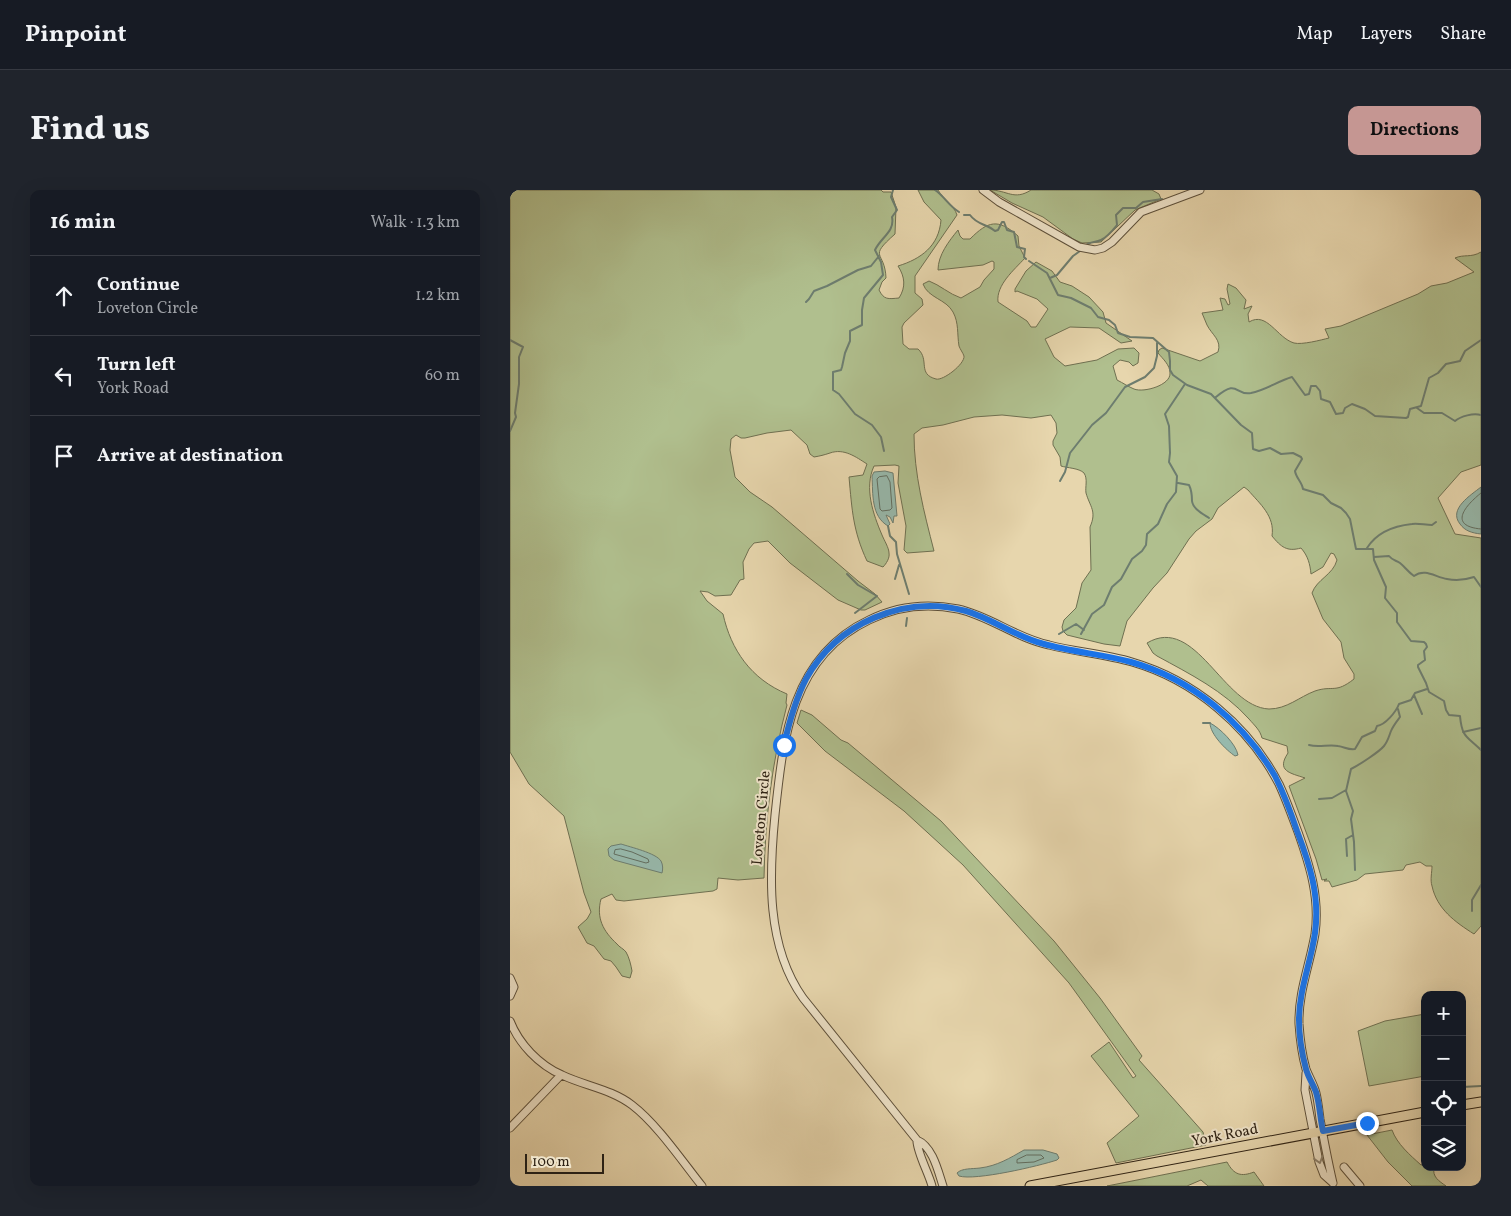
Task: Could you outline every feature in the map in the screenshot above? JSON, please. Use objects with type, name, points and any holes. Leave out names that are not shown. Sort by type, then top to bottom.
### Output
[{"type":"main road","points":[[1466,1104],[1481,1102]]},
{"type":"main road","name":"York Road","points":[[1030,1186],[1421,1113]]},
{"type":"street","points":[[982,190],[999,202],[1079,247],[1095,250],[1103,248],[1112,242],[1141,212],[1200,190]]},
{"type":"street","name":"Loveton Circle","points":[[942,1186],[933,1159],[923,1142],[917,1140],[814,1013],[793,984],[783,959],[777,933],[771,874],[781,761],[790,720],[803,685],[819,660],[842,636],[876,616],[907,608],[932,606],[965,611],[986,618],[1025,638],[1042,644],[1119,659],[1177,680],[1202,696],[1226,715],[1246,736],[1265,761],[1280,786],[1307,859],[1315,890],[1317,907],[1315,932],[1300,1009],[1300,1033],[1306,1070],[1305,1090],[1313,1133],[1321,1168],[1324,1175],[1334,1185]]},
{"type":"street","points":[[510,978],[514,987],[510,996]]},
{"type":"street","points":[[510,1021],[516,1033],[532,1054],[550,1068],[562,1075],[606,1091],[632,1105],[651,1123],[702,1186]]},
{"type":"street","name":"Loveton Circle","points":[[1306,1070],[1316,1093],[1334,1185]]},
{"type":"street","points":[[510,1128],[562,1075]]},
{"type":"street","name":"Loveton Circle","points":[[917,1140],[916,1145],[932,1186]]},
{"type":"street","points":[[1344,1167],[1360,1186]]},
{"type":"green space","points":[[510,190],[881,190],[883,192],[891,192],[896,207],[895,234],[882,247],[880,252],[886,278],[879,290],[885,297],[892,299],[899,298],[904,286],[902,274],[898,266],[914,260],[927,250],[933,244],[940,229],[941,220],[924,202],[918,190],[938,190],[957,215],[915,276],[915,293],[922,299],[923,305],[902,327],[903,344],[909,349],[918,349],[923,358],[927,374],[936,379],[953,371],[961,363],[964,356],[959,346],[957,324],[953,312],[946,304],[925,289],[923,284],[929,281],[961,298],[980,287],[994,269],[994,262],[992,261],[983,265],[938,270],[942,254],[958,230],[963,239],[970,239],[982,228],[988,225],[999,224],[1005,226],[1018,236],[1019,246],[1025,258],[1003,284],[998,296],[998,302],[1027,321],[1031,327],[1036,327],[1048,309],[1037,299],[1017,291],[1015,292],[1015,289],[1026,271],[1036,262],[1052,271],[1060,282],[1072,286],[1089,297],[1103,312],[1106,323],[1132,341],[1121,343],[1099,328],[1070,327],[1045,339],[1054,357],[1065,366],[1097,360],[1118,349],[1134,348],[1139,353],[1138,363],[1133,366],[1129,362],[1120,360],[1113,366],[1117,380],[1138,390],[1156,387],[1169,377],[1169,367],[1158,353],[1162,348],[1200,361],[1218,352],[1218,341],[1207,325],[1202,313],[1223,310],[1220,298],[1225,299],[1228,305],[1230,304],[1228,284],[1236,288],[1246,300],[1244,309],[1252,306],[1248,314],[1249,322],[1261,320],[1267,322],[1288,340],[1294,343],[1306,343],[1329,338],[1325,329],[1341,326],[1418,294],[1431,286],[1447,283],[1474,272],[1455,258],[1481,252],[1481,465],[1461,472],[1438,498],[1455,534],[1481,538],[1481,926],[1474,934],[1460,925],[1442,908],[1434,894],[1431,881],[1432,866],[1426,866],[1420,862],[1406,865],[1403,870],[1365,874],[1357,880],[1332,887],[1329,881],[1324,881],[1327,879],[1322,880],[1289,786],[1305,778],[1290,773],[1284,768],[1283,764],[1288,753],[1287,746],[1262,738],[1255,726],[1229,700],[1206,684],[1157,656],[1147,643],[1164,637],[1180,641],[1209,664],[1237,694],[1253,704],[1269,709],[1282,707],[1321,689],[1338,688],[1348,684],[1354,679],[1354,674],[1344,658],[1341,642],[1323,619],[1312,593],[1317,584],[1335,565],[1337,560],[1334,554],[1331,553],[1323,567],[1311,574],[1308,560],[1301,548],[1288,549],[1281,546],[1275,540],[1272,536],[1269,516],[1262,505],[1244,487],[1218,508],[1212,519],[1189,539],[1167,573],[1127,621],[1120,646],[1067,635],[1062,627],[1064,620],[1076,608],[1082,583],[1091,570],[1090,527],[1093,513],[1086,493],[1085,475],[1079,470],[1061,466],[1060,457],[1053,445],[1057,433],[1056,423],[1051,415],[1031,418],[1002,415],[974,417],[922,428],[914,434],[918,478],[934,551],[907,553],[904,550],[906,526],[898,483],[899,466],[874,466],[870,483],[871,501],[889,553],[883,567],[867,561],[856,530],[852,510],[849,477],[863,475],[867,464],[845,452],[835,452],[814,457],[810,454],[807,445],[791,430],[745,438],[736,435],[731,439],[730,450],[735,477],[750,492],[772,507],[882,602],[861,610],[838,600],[790,563],[768,541],[754,543],[749,549],[743,562],[744,579],[740,580],[731,595],[715,596],[708,592],[700,591],[707,601],[723,614],[731,640],[753,672],[774,688],[787,694],[787,705],[770,791],[764,878],[738,880],[718,878],[717,889],[713,891],[624,901],[616,900],[612,894],[601,899],[599,912],[604,929],[628,956],[632,971],[630,978],[622,976],[611,961],[604,959],[594,946],[587,943],[578,927],[587,919],[591,912],[584,893],[564,816],[529,784],[510,752]]},
{"type":"green space","points":[[990,190],[1020,195],[1031,190],[1152,190],[1159,194],[1161,199],[1135,210],[1101,242],[1082,243],[1073,239],[1043,217],[1012,203]]},
{"type":"green space","points":[[801,710],[812,715],[841,740],[848,743],[941,821],[1054,941],[1100,998],[1142,1056],[1139,1060],[1203,1132],[1206,1145],[1116,1163],[1107,1143],[1139,1116],[1091,1056],[1109,1042],[1133,1078],[1136,1076],[1069,983],[963,865],[904,811],[825,751],[797,723]]},
{"type":"green space","points":[[1421,1015],[1421,1077],[1369,1086],[1358,1031],[1385,1021]]},
{"type":"green space","points":[[1392,1130],[1400,1145],[1421,1165],[1421,1171],[1434,1171],[1435,1176],[1446,1186],[1412,1186],[1388,1162],[1367,1135]]},
{"type":"green space","points":[[1227,1162],[1232,1170],[1238,1174],[1254,1172],[1264,1186],[1208,1186],[1201,1180],[1187,1186],[1107,1186]]},
{"type":"water","points":[[885,471],[893,473],[897,516],[894,516],[893,523],[890,517],[886,515],[890,524],[888,526],[882,522],[876,511],[872,476],[874,472]]},
{"type":"water","points":[[1481,487],[1481,534],[1464,528],[1457,518],[1457,513],[1462,503]]},
{"type":"water","points":[[1210,723],[1227,737],[1238,755],[1235,756],[1219,741]]},
{"type":"water","points":[[621,844],[658,858],[662,864],[662,873],[614,860],[609,856],[608,849],[611,846]]},
{"type":"water","points":[[1024,1150],[1043,1150],[1057,1154],[1059,1158],[1036,1166],[992,1175],[967,1177],[959,1176],[957,1173],[964,1169],[992,1165]]},
{"type":"waterway","points":[[884,451],[881,437],[872,425],[855,414],[839,394],[833,390],[833,372],[841,370],[850,341],[850,331],[862,325],[864,298],[883,275],[881,262],[875,250],[890,231],[892,217],[897,210],[891,197],[893,190]]},
{"type":"waterway","points":[[935,190],[959,212]]},
{"type":"waterway","points":[[1085,246],[1101,240],[1110,233],[1117,225],[1116,215],[1123,208],[1136,208],[1143,202],[1162,199]]},
{"type":"waterway","points":[[964,215],[970,215],[976,221],[995,231],[1004,222],[1007,230],[1014,232],[1017,247],[1025,249],[1024,257],[1026,259]]},
{"type":"waterway","points":[[1050,278],[1057,275],[1073,256],[1080,251]]},
{"type":"waterway","points":[[806,302],[814,291],[858,270],[871,266],[879,256]]},
{"type":"waterway","points":[[1029,261],[1047,273],[1058,295],[1071,298],[1091,308],[1098,317],[1109,320],[1115,325],[1118,333],[1130,337],[1153,338],[1169,352],[1170,370],[1173,375],[1187,385],[1211,394],[1241,425],[1252,433],[1253,449],[1259,451],[1270,448],[1281,454],[1293,453],[1301,457],[1302,459],[1295,471],[1303,489],[1323,495],[1346,513],[1350,519],[1356,549],[1373,549],[1374,560],[1386,587],[1385,598],[1397,613],[1397,622],[1411,641],[1424,642],[1426,644],[1427,647],[1424,651],[1425,660],[1418,667],[1429,692],[1444,701],[1449,715],[1460,716],[1464,733],[1481,750]]},
{"type":"waterway","points":[[510,340],[523,347],[519,357],[516,417],[510,431]]},
{"type":"waterway","points":[[1216,397],[1223,391],[1233,388],[1246,393],[1256,392],[1292,377],[1305,395],[1309,394],[1311,386],[1316,386],[1320,391],[1321,399],[1330,402],[1336,414],[1343,413],[1345,408],[1352,404],[1365,409],[1375,416],[1406,418],[1410,409],[1421,406],[1429,378],[1438,373],[1446,364],[1460,361],[1465,351],[1481,340]]},
{"type":"waterway","points":[[1060,481],[1065,472],[1070,453],[1092,425],[1106,413],[1125,387],[1145,377],[1154,368],[1157,356],[1157,343]]},
{"type":"waterway","points":[[1081,634],[1092,614],[1104,605],[1112,587],[1121,579],[1132,559],[1142,551],[1146,545],[1147,534],[1158,524],[1167,504],[1176,492],[1177,476],[1169,462],[1169,426],[1165,414],[1185,384]]},
{"type":"waterway","points":[[1417,408],[1424,413],[1442,413],[1455,421],[1467,415],[1481,415]]},
{"type":"waterway","points":[[1178,483],[1189,485],[1194,506],[1209,518]]},
{"type":"waterway","points":[[1367,548],[1371,542],[1392,528],[1414,524],[1432,525],[1436,522]]},
{"type":"waterway","points":[[888,526],[890,536],[896,542],[897,554],[909,594]]},
{"type":"waterway","points":[[1374,557],[1389,556],[1414,576],[1422,573],[1454,580],[1474,577],[1481,587]]},
{"type":"waterway","points":[[895,579],[899,565]]},
{"type":"waterway","points":[[847,574],[858,585],[877,596],[855,613]]},
{"type":"waterway","points":[[906,626],[907,618]]},
{"type":"waterway","points":[[1059,634],[1076,624],[1084,630]]},
{"type":"waterway","points":[[1309,745],[1340,746],[1355,749],[1362,737],[1375,731],[1377,726],[1387,721],[1399,704],[1411,700],[1415,693],[1427,689]]},
{"type":"waterway","points":[[1414,695],[1422,714]]},
{"type":"waterway","points":[[1355,870],[1351,819],[1353,811],[1346,791],[1351,769],[1384,746],[1400,717],[1398,709]]},
{"type":"waterway","points":[[1203,723],[1210,723]]},
{"type":"waterway","points":[[1463,732],[1481,728]]},
{"type":"waterway","points":[[1319,799],[1332,798],[1346,790]]},
{"type":"waterway","points":[[1347,856],[1346,839],[1353,835]]},
{"type":"waterway","points":[[1472,911],[1472,900],[1481,885]]},
{"type":"waterway","points":[[1466,1087],[1481,1086]]},
{"type":"route","points":[[784,745],[800,692],[810,672],[830,647],[847,632],[870,619],[888,612],[914,607],[938,606],[970,612],[1042,644],[1138,664],[1177,680],[1193,690],[1218,708],[1242,731],[1265,761],[1286,800],[1309,864],[1316,898],[1315,932],[1302,992],[1299,1017],[1306,1070],[1316,1093],[1323,1131],[1367,1123]]}]
